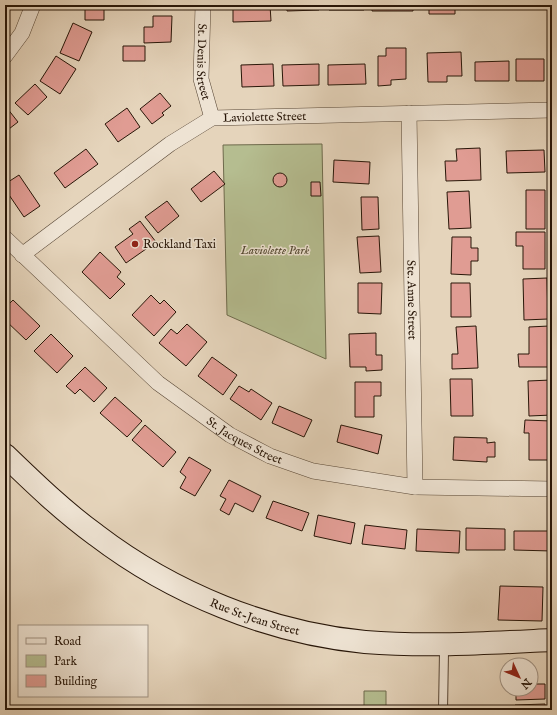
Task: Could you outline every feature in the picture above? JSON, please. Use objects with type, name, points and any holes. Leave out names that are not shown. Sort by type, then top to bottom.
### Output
[{"type":"main road","name":"Rue St-Jean Street","points":[[5,456],[67,512],[111,546],[158,575],[213,602],[258,619],[326,636],[370,642],[442,644],[552,640]]},
{"type":"street","points":[[5,56],[22,33],[33,5]]},
{"type":"street","name":"St. Denis Street","points":[[203,5],[201,79],[212,118]]},
{"type":"street","name":"Laviolette Street","points":[[22,255],[170,144],[212,118],[552,110]]},
{"type":"street","name":"Ste. Anne Street","points":[[409,113],[415,487]]},
{"type":"street","name":"St. Jacques Street","points":[[5,238],[158,383],[230,435],[270,456],[313,471],[415,487],[552,489]]},
{"type":"lane","points":[[442,644],[444,652],[444,710]]},
{"type":"green space","name":"Laviolette Park","points":[[322,144],[326,359],[227,315],[223,145]]},
{"type":"green space","points":[[364,691],[386,691],[386,710],[364,710]]},
{"type":"building","points":[[70,5],[104,5],[104,20],[85,20],[85,7],[70,7]]},
{"type":"building","points":[[233,5],[270,5],[271,21],[233,22]]},
{"type":"building","points":[[287,5],[318,5],[319,10],[287,11]]},
{"type":"building","points":[[329,5],[364,5],[364,10],[329,10]]},
{"type":"building","points":[[372,5],[413,5],[413,11],[372,11]]},
{"type":"building","points":[[421,5],[455,5],[455,14],[429,14],[429,6]]},
{"type":"building","points":[[514,5],[544,5],[544,8],[514,9]]},
{"type":"building","points":[[153,16],[172,16],[171,42],[144,43],[144,27],[153,27]]},
{"type":"building","points":[[73,23],[92,32],[79,61],[60,53]]},
{"type":"building","points":[[123,46],[145,46],[145,61],[123,61]]},
{"type":"building","points":[[386,48],[406,48],[406,79],[391,80],[391,85],[378,86],[378,56],[386,56]]},
{"type":"building","points":[[461,52],[462,76],[447,76],[447,82],[428,82],[427,53]]},
{"type":"building","points":[[56,56],[76,69],[60,94],[40,81]]},
{"type":"building","points":[[516,59],[544,59],[544,81],[516,81]]},
{"type":"building","points":[[509,61],[509,81],[475,81],[475,62]]},
{"type":"building","points":[[273,64],[274,86],[242,87],[241,65]]},
{"type":"building","points":[[319,64],[319,85],[283,86],[282,65]]},
{"type":"building","points":[[365,64],[366,84],[328,85],[328,65]]},
{"type":"building","points":[[35,84],[47,97],[28,115],[15,103]]},
{"type":"building","points":[[160,93],[171,106],[162,113],[164,115],[152,124],[140,109]]},
{"type":"building","points":[[7,108],[18,122],[5,132],[5,110]]},
{"type":"building","points":[[127,108],[140,127],[118,142],[105,124]]},
{"type":"building","points":[[480,148],[481,180],[446,181],[445,161],[457,161],[456,149]]},
{"type":"building","points":[[86,149],[98,164],[65,188],[54,173]]},
{"type":"building","points":[[544,150],[545,172],[507,173],[506,151]]},
{"type":"building","points":[[334,160],[370,162],[369,184],[333,182]]},
{"type":"building","points":[[214,171],[225,184],[201,202],[191,189]]},
{"type":"building","points":[[277,173],[283,173],[287,177],[287,183],[283,187],[277,187],[273,183],[273,177]]},
{"type":"building","points":[[19,175],[40,206],[24,217],[5,189],[5,184]]},
{"type":"building","points":[[311,182],[320,182],[321,196],[311,196]]},
{"type":"building","points":[[526,190],[545,190],[545,229],[526,229]]},
{"type":"building","points":[[469,191],[471,228],[449,229],[447,192]]},
{"type":"building","points":[[361,197],[378,197],[379,229],[362,230]]},
{"type":"building","points":[[167,201],[179,216],[158,233],[145,217]]},
{"type":"building","name":"Rockland Taxi","points":[[140,221],[156,242],[126,263],[115,247],[133,234],[129,229]]},
{"type":"building","points":[[516,232],[545,232],[545,269],[523,269],[523,246],[516,246]]},
{"type":"building","points":[[379,236],[381,272],[360,273],[357,237]]},
{"type":"building","points":[[452,237],[471,237],[471,248],[478,248],[478,261],[471,261],[471,275],[451,274]]},
{"type":"building","points":[[100,252],[121,272],[117,277],[125,284],[110,299],[82,272]]},
{"type":"building","points":[[547,278],[548,319],[524,320],[523,279]]},
{"type":"building","points":[[358,283],[382,283],[381,314],[358,313]]},
{"type":"building","points":[[451,283],[470,283],[471,317],[451,317]]},
{"type":"building","points":[[151,295],[160,304],[164,300],[176,312],[154,336],[132,315]]},
{"type":"building","points":[[13,300],[40,326],[26,340],[5,320],[5,308]]},
{"type":"building","points":[[187,324],[207,342],[186,366],[159,343],[171,329],[177,334]]},
{"type":"building","points":[[476,326],[478,368],[452,369],[452,354],[458,354],[456,327]]},
{"type":"building","points":[[549,326],[550,367],[519,367],[518,354],[529,354],[529,327]]},
{"type":"building","points":[[376,333],[376,355],[382,355],[382,370],[366,371],[366,367],[350,367],[349,334]]},
{"type":"building","points":[[51,334],[73,356],[57,373],[34,351]]},
{"type":"building","points":[[212,357],[237,375],[223,395],[198,376]]},
{"type":"building","points":[[85,367],[107,388],[94,402],[80,389],[75,394],[66,386]]},
{"type":"building","points":[[450,379],[472,379],[473,416],[451,416]]},
{"type":"building","points":[[551,380],[552,415],[529,416],[528,381]]},
{"type":"building","points":[[355,382],[381,382],[381,396],[374,396],[374,417],[355,417]]},
{"type":"building","points":[[239,386],[249,392],[251,389],[272,403],[261,420],[230,399]]},
{"type":"building","points":[[115,397],[142,421],[127,437],[100,413]]},
{"type":"building","points":[[279,406],[312,420],[304,437],[272,423]]},
{"type":"building","points":[[525,420],[551,421],[552,460],[529,460],[529,433],[524,433]]},
{"type":"building","points":[[145,425],[176,452],[163,467],[132,440]]},
{"type":"building","points":[[341,425],[382,435],[378,454],[337,442]]},
{"type":"building","points":[[454,437],[487,438],[487,443],[495,442],[495,457],[487,457],[487,462],[453,460]]},
{"type":"building","points":[[189,457],[211,470],[195,496],[180,488],[186,477],[180,472]]},
{"type":"building","points":[[229,480],[261,496],[253,512],[235,503],[229,515],[220,510],[226,499],[220,496]]},
{"type":"building","points":[[273,501],[309,513],[302,531],[266,518]]},
{"type":"building","points":[[318,515],[355,523],[351,544],[314,536]]},
{"type":"building","points":[[365,525],[407,530],[405,549],[362,544]]},
{"type":"building","points":[[466,528],[505,529],[505,550],[466,550]]},
{"type":"building","points":[[417,529],[460,531],[459,553],[416,551]]},
{"type":"building","points":[[514,531],[552,531],[552,551],[514,550]]},
{"type":"building","points":[[500,586],[543,587],[542,621],[498,620]]},
{"type":"building","points":[[539,684],[545,684],[545,699],[516,700],[516,697],[539,697]]},
{"type":"building","points":[[545,704],[545,710],[516,710],[515,705]]},
{"type":"place","name":"Rockland Taxi","points":[[135,244]]}]
